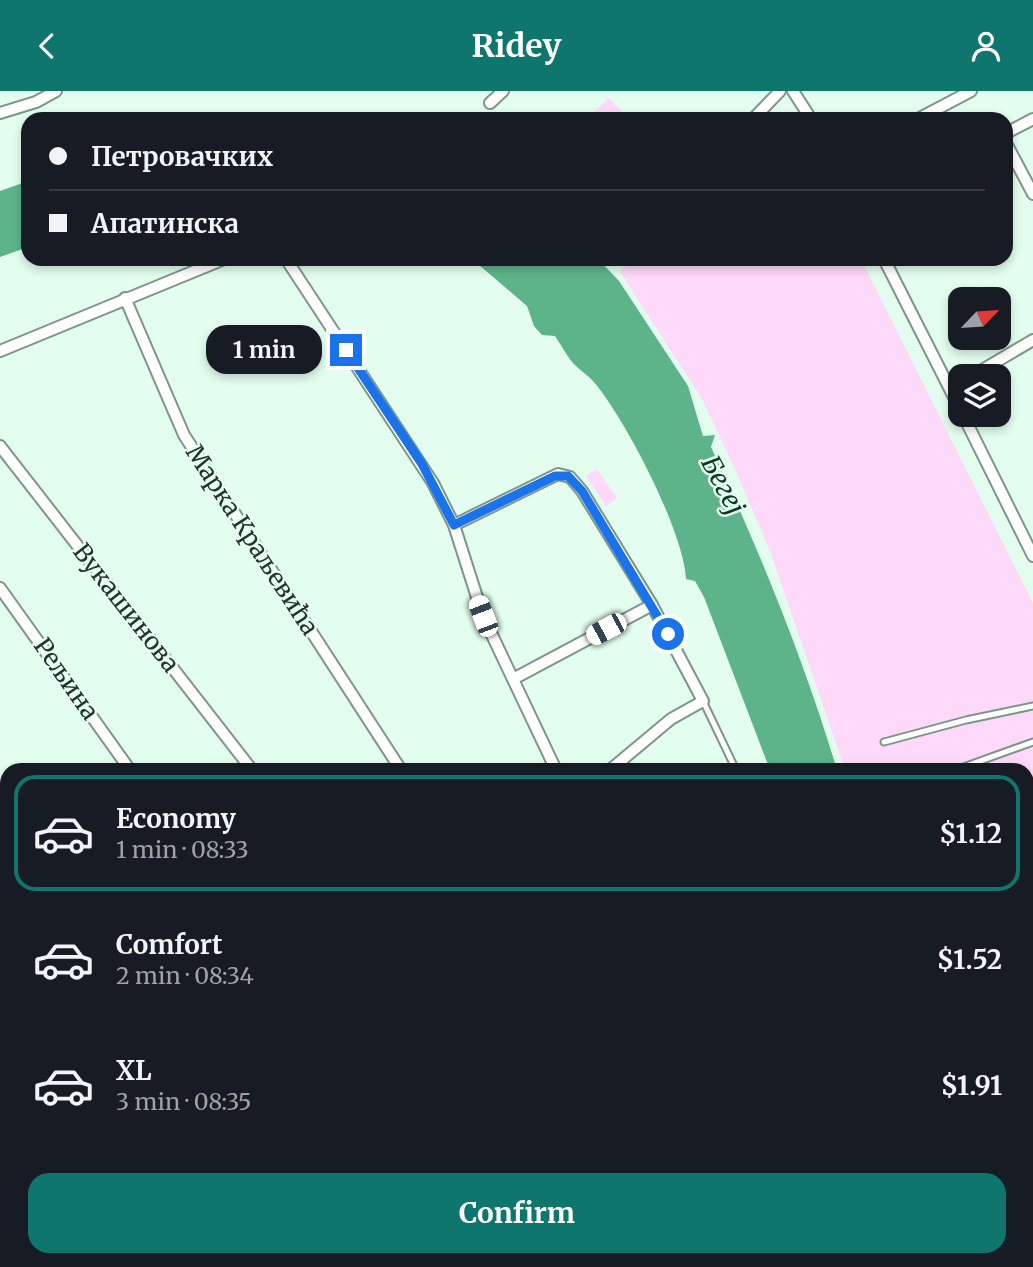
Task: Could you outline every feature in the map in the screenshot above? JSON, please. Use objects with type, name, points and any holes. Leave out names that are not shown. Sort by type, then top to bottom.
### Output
[{"type":"street","points":[[0,113],[56,91]]},
{"type":"street","points":[[490,103],[503,91]]},
{"type":"street","points":[[760,112],[780,91]]},
{"type":"street","points":[[793,91],[806,112]]},
{"type":"street","points":[[931,112],[971,91]]},
{"type":"street","points":[[1013,129],[1033,119]]},
{"type":"street","points":[[1013,156],[1033,194]]},
{"type":"street","points":[[0,351],[207,266]]},
{"type":"street","points":[[291,266],[422,464],[454,525],[483,616],[553,763]]},
{"type":"street","points":[[888,266],[948,385]]},
{"type":"street","name":"Марка Краљевића","points":[[125,299],[184,435],[396,763]]},
{"type":"street","points":[[992,364],[1033,340]]},
{"type":"street","points":[[969,427],[1033,556]]},
{"type":"street","name":"Вукашинова","points":[[0,446],[247,763]]},
{"type":"street","points":[[454,525],[558,474],[568,476],[577,485],[652,604],[703,701],[671,719],[618,763]]},
{"type":"street","name":"Рељина","points":[[0,588],[125,763]]},
{"type":"street","points":[[513,679],[652,604]]},
{"type":"lane","points":[[703,701],[733,763]]},
{"type":"lane","points":[[884,743],[966,720],[1033,706]]},
{"type":"lane","points":[[975,763],[1033,743]]},
{"type":"shaded area","points":[[609,98],[622,112],[594,112]]},
{"type":"shaded area","points":[[626,266],[864,266],[1033,603],[1033,763],[843,763],[770,551],[733,465],[702,399],[620,272]]},
{"type":"shaded area","points":[[597,469],[617,498],[606,506],[586,476]]},
{"type":"water","points":[[21,184],[21,250],[0,257],[0,191]]},
{"type":"water","name":"Бегеј","points":[[480,266],[605,266],[619,281],[688,386],[703,436],[715,435],[711,447],[780,607],[835,763],[767,763],[704,597],[695,581],[686,579],[675,533],[651,476],[606,398],[593,381],[574,364],[555,336],[542,335],[534,326],[527,306]]},
{"type":"route","points":[[346,350],[422,464],[454,525],[555,476],[568,476],[582,491],[668,634]]}]
